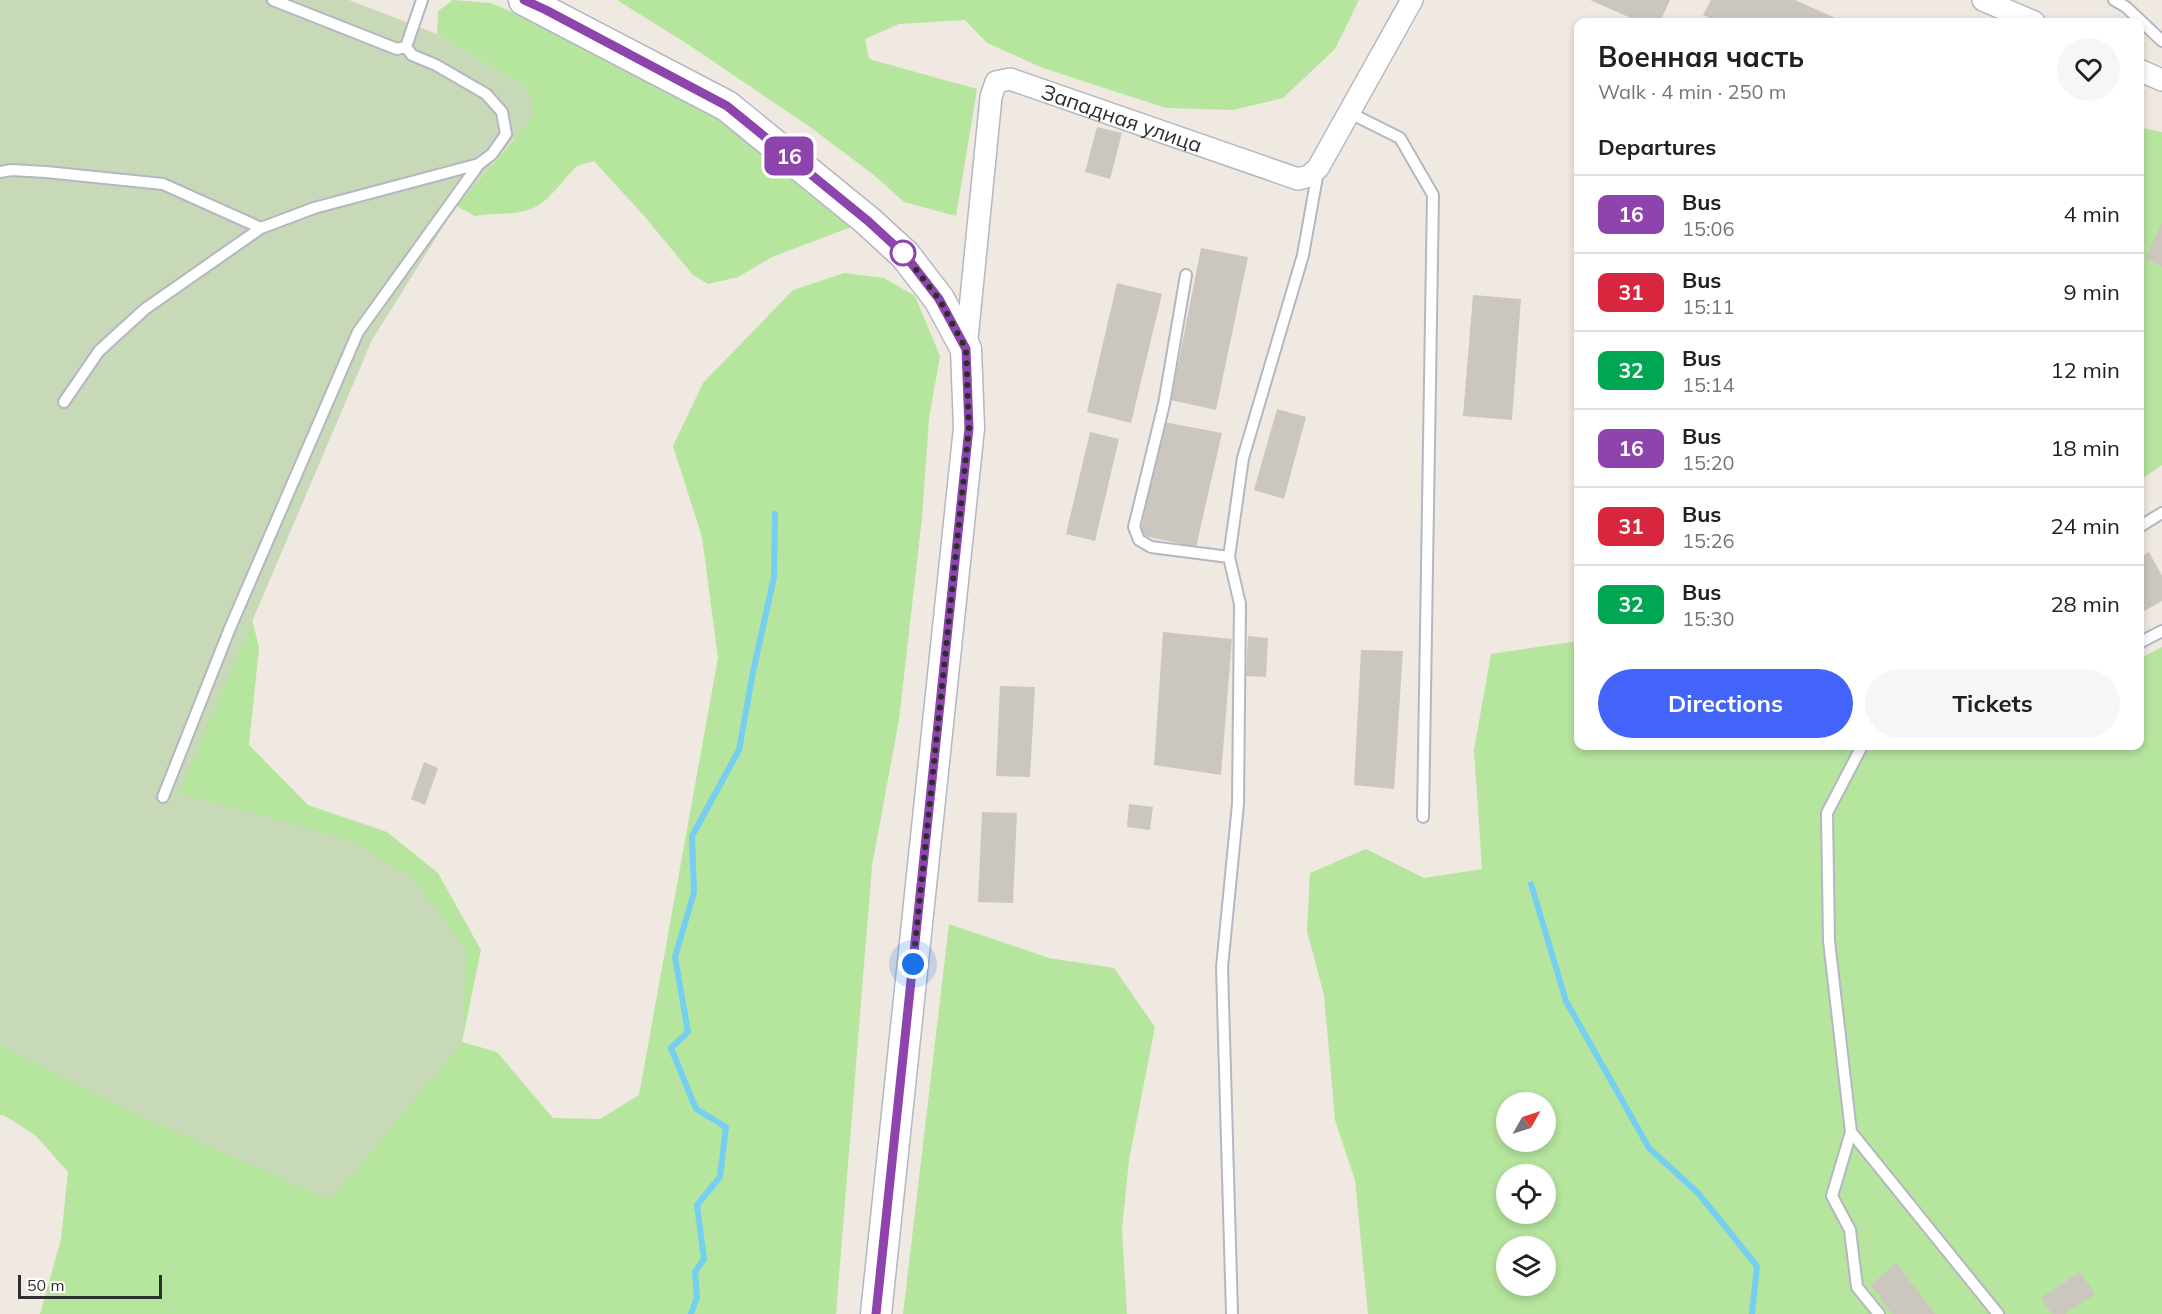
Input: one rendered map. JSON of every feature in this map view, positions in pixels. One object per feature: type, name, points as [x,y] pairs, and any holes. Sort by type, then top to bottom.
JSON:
[{"type":"street","points":[[524,0],[727,106],[868,221],[905,255],[939,299],[966,349],[969,428],[876,1314]]},
{"type":"street","points":[[1318,168],[1412,0]]},
{"type":"street","points":[[1983,0],[2025,18]]},
{"type":"street","points":[[2144,72],[2162,80]]},
{"type":"street","name":"Западная улица","points":[[966,349],[991,97],[996,82],[1010,79],[1298,179],[1308,176],[1318,168]]},
{"type":"lane","points":[[273,0],[397,49],[406,47]]},
{"type":"lane","points":[[406,47],[422,0]]},
{"type":"lane","points":[[2114,0],[2138,18]]},
{"type":"lane","points":[[2144,24],[2162,41]]},
{"type":"lane","points":[[163,797],[230,628],[358,332],[479,164],[492,154],[506,134],[502,112],[486,94],[436,65],[412,56],[406,47]]},
{"type":"lane","points":[[1348,112],[1400,138],[1433,195],[1423,817]]},
{"type":"lane","points":[[64,402],[99,351],[145,309],[261,228],[314,208],[479,164]]},
{"type":"lane","points":[[1232,1314],[1222,968],[1238,804],[1240,604],[1229,557],[1243,458],[1303,255],[1318,168]]},
{"type":"lane","points":[[0,172],[46,172],[163,184],[261,228]]},
{"type":"lane","points":[[1186,275],[1164,404],[1134,527],[1139,540],[1151,547],[1229,557]]},
{"type":"lane","points":[[2144,524],[2162,513]]},
{"type":"lane","points":[[2144,640],[2162,631]]},
{"type":"lane","points":[[1860,750],[1827,813],[1829,941],[1851,1132],[1832,1196],[1850,1230],[1857,1287],[1879,1314]]},
{"type":"lane","points":[[1851,1132],[1998,1314]]},
{"type":"green space","points":[[0,0],[239,564],[259,648],[249,745],[308,805],[387,832],[438,873],[481,950],[462,1042],[497,1052],[553,1118],[600,1119],[639,1095],[718,658],[702,537],[673,446],[703,383],[793,290],[844,273],[884,278],[915,296],[940,356],[929,419],[922,518],[899,720],[872,866],[836,1314],[40,1314],[61,1239],[68,1172],[35,1135],[0,1115]]},
{"type":"green space","points":[[0,0],[349,0],[437,34],[526,87],[534,100],[531,119],[456,206],[372,340],[179,793],[346,839],[412,877],[466,950],[462,1042],[331,1200],[136,1114],[0,1045]]},
{"type":"green space","points":[[453,0],[491,3],[602,51],[673,90],[728,124],[851,227],[772,257],[738,277],[708,284],[693,275],[594,161],[576,167],[549,197],[531,209],[516,213],[475,216],[456,206],[514,140],[526,87],[437,34],[438,11]]},
{"type":"green space","points":[[617,0],[1359,0],[1335,49],[1283,98],[1233,110],[1166,108],[1043,68],[987,43],[965,20],[899,24],[865,39],[869,59],[977,89],[956,216],[904,202],[874,175],[810,127],[689,45]]},
{"type":"green space","points":[[2144,128],[2162,132],[2162,465],[2144,478]]},
{"type":"green space","points":[[1574,642],[1574,750],[2144,750],[2144,656],[2162,647],[2162,1314],[1368,1314],[1355,1180],[1335,1120],[1324,995],[1307,931],[1310,873],[1366,849],[1424,878],[1482,869],[1474,750],[1491,654]]},
{"type":"green space","points":[[949,924],[1049,958],[1114,968],[1155,1027],[1129,1160],[1122,1229],[1127,1314],[903,1314]]},
{"type":"building","points":[[1590,0],[1670,0],[1662,18],[1631,18]]},
{"type":"building","points":[[1711,0],[1795,0],[1835,18],[1710,18],[1703,15]]},
{"type":"building","points":[[1097,127],[1122,133],[1110,179],[1085,172]]},
{"type":"building","points":[[2162,223],[2162,267],[2145,258]]},
{"type":"building","points":[[1201,248],[1248,257],[1216,410],[1171,400]]},
{"type":"building","points":[[1117,283],[1162,294],[1131,423],[1087,412]]},
{"type":"building","points":[[1473,295],[1521,299],[1512,420],[1463,416]]},
{"type":"building","points":[[1277,409],[1306,417],[1284,499],[1254,490]]},
{"type":"building","points":[[1164,422],[1222,433],[1196,547],[1140,535]]},
{"type":"building","points":[[1090,432],[1119,439],[1095,541],[1066,534]]},
{"type":"building","points":[[2149,552],[2162,576],[2162,601],[2144,611],[2144,555]]},
{"type":"building","points":[[1163,632],[1232,639],[1221,775],[1154,765]]},
{"type":"building","points":[[1248,636],[1268,638],[1266,677],[1246,676]]},
{"type":"building","points":[[1361,650],[1403,651],[1394,789],[1354,785]]},
{"type":"building","points":[[1000,686],[1035,687],[1030,777],[996,776]]},
{"type":"building","points":[[424,762],[438,768],[425,805],[411,799]]},
{"type":"building","points":[[1129,804],[1153,807],[1150,830],[1127,827]]},
{"type":"building","points":[[982,812],[1017,813],[1013,903],[978,902]]},
{"type":"building","points":[[1896,1263],[1935,1314],[1892,1314],[1871,1285]]},
{"type":"building","points":[[2080,1272],[2095,1294],[2065,1314],[2052,1314],[2041,1298]]},
{"type":"waterway","points":[[691,1314],[697,1297],[695,1272],[704,1259],[697,1205],[720,1177],[726,1127],[696,1109],[671,1048],[688,1032],[675,957],[694,892],[692,836],[739,750],[774,577],[775,514]]},
{"type":"waterway","points":[[1531,884],[1566,1001],[1649,1148],[1698,1193],[1757,1266],[1752,1314]]},
{"type":"bus line","name":"16","points":[[524,0],[727,106],[868,221],[905,255],[939,299],[966,349],[969,428],[876,1314]]},
{"type":"route","points":[[903,253],[939,299],[966,349],[969,428],[913,964]]}]
